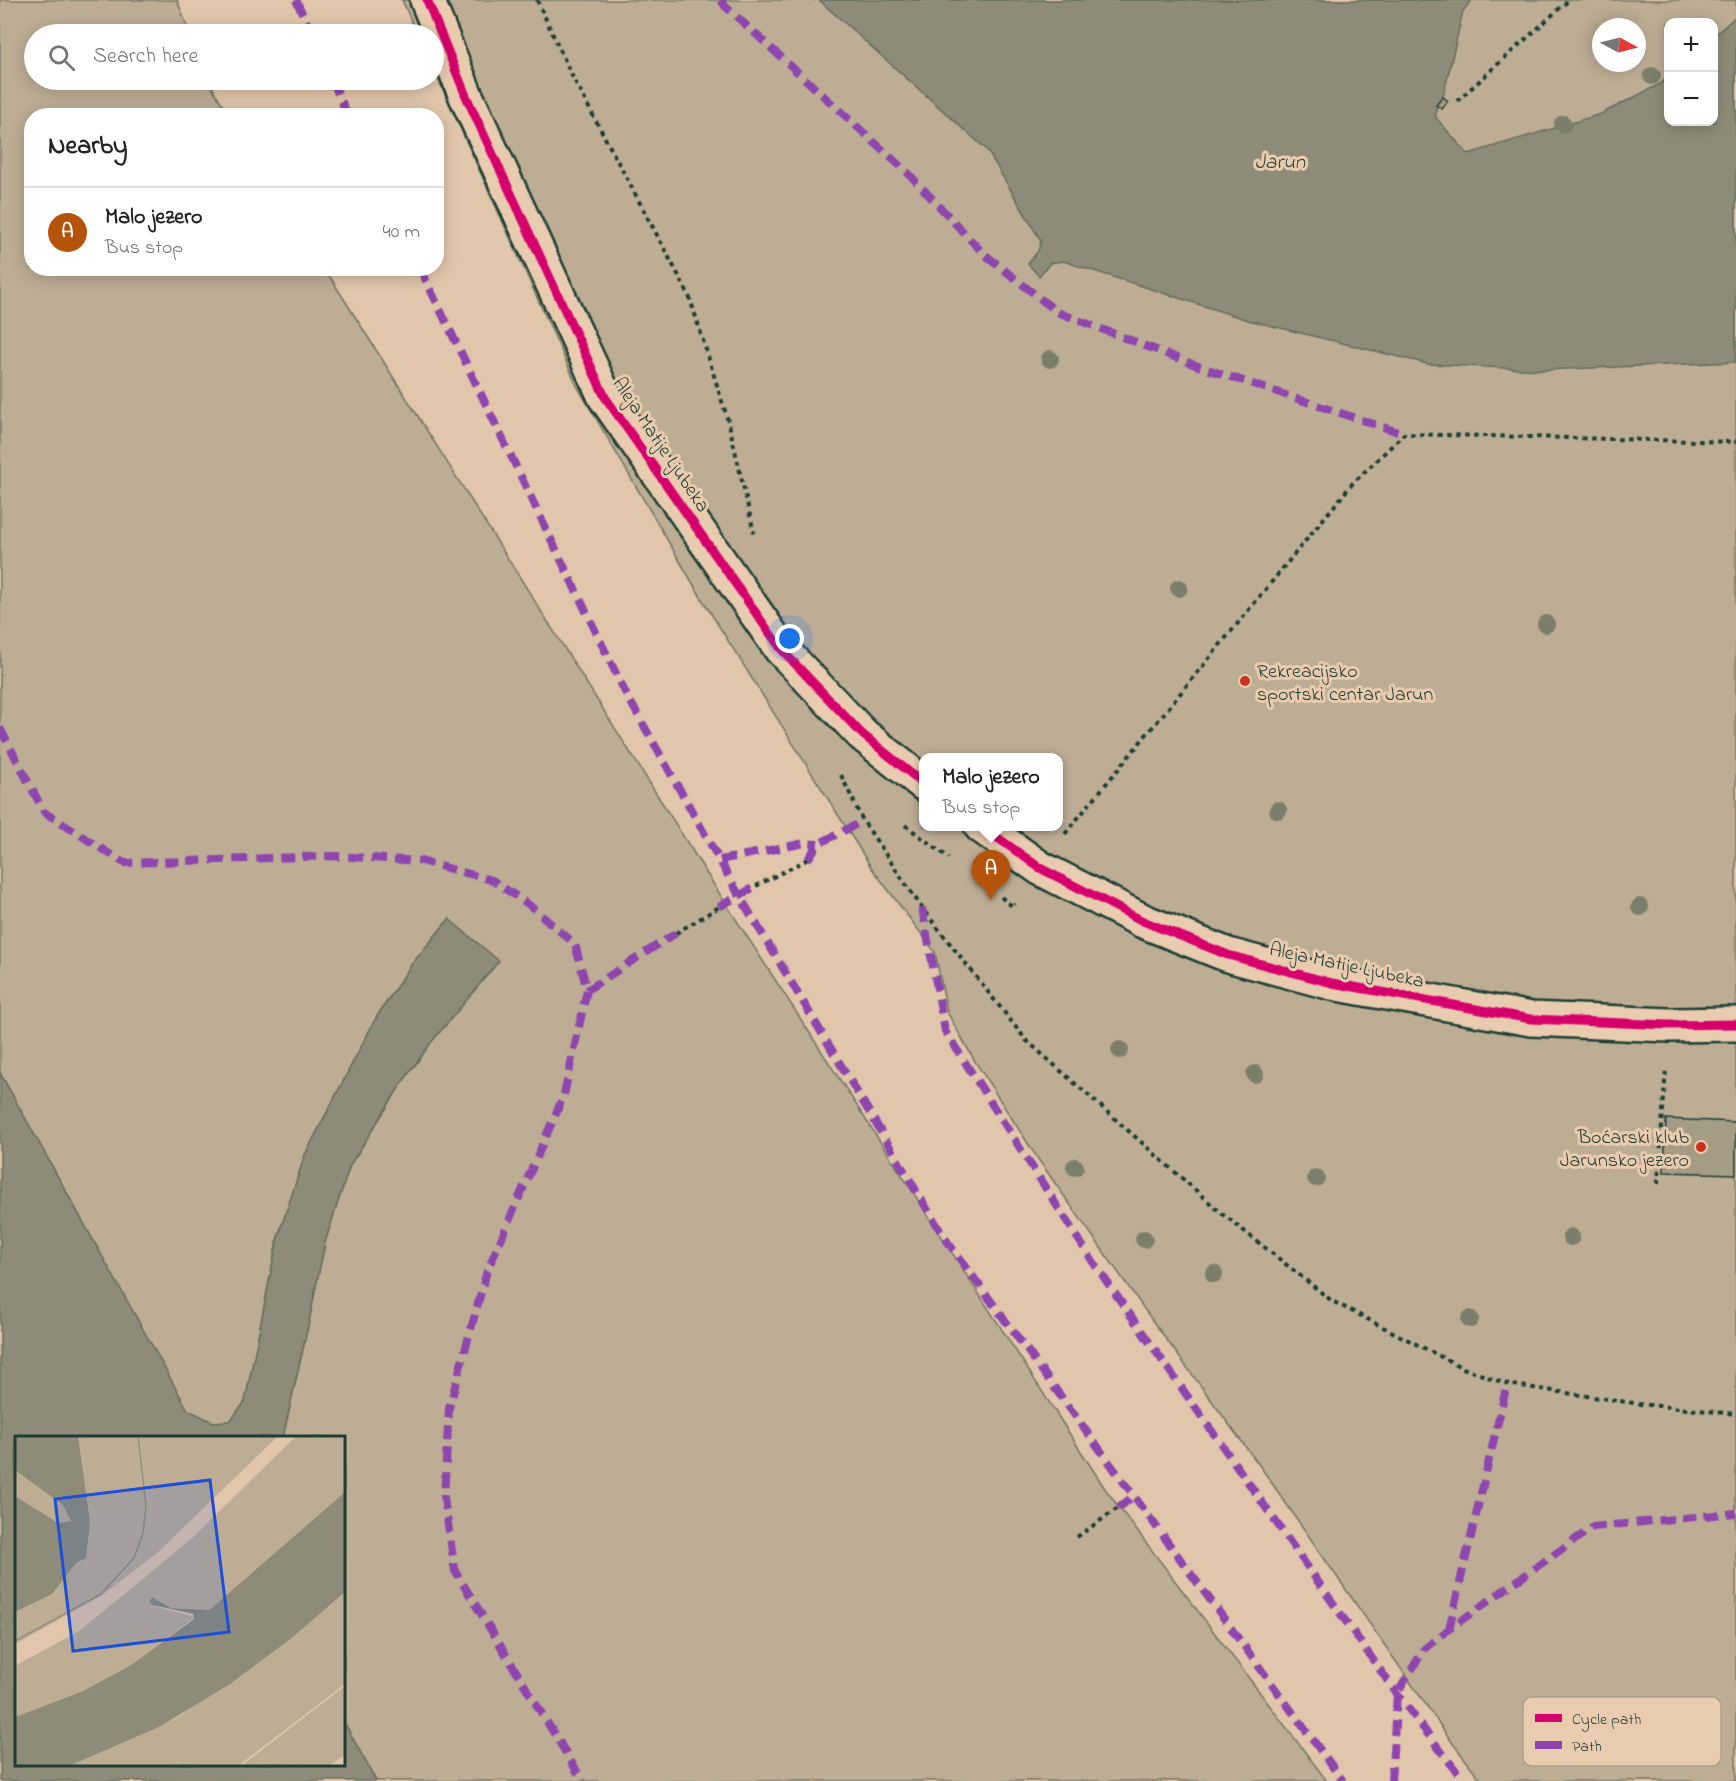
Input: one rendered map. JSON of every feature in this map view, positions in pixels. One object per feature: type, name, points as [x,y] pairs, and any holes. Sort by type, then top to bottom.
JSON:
[{"type":"street","name":"Aleja Matije Ljubeka","points":[[427,0],[437,24]]},
{"type":"street","name":"Aleja Matije Ljubeka","points":[[444,42],[466,96],[605,397],[781,649],[862,734],[919,780]]},
{"type":"street","name":"Aleja Matije Ljubeka","points":[[988,831],[1040,868],[1143,921],[1228,955],[1332,983],[1531,1019],[1669,1025],[1736,1024]]},
{"type":"path","points":[[537,0],[572,74],[689,295],[729,424],[755,538]]},
{"type":"path","points":[[1457,101],[1569,0]]},
{"type":"path","points":[[1057,843],[1352,484],[1404,434],[1736,442]]},
{"type":"path","points":[[837,768],[863,821],[922,908],[1026,1040],[1219,1212],[1332,1301],[1463,1368],[1507,1384],[1640,1404],[1736,1414]]},
{"type":"path","points":[[842,777],[852,784]]},
{"type":"path","points":[[899,820],[956,863]]},
{"type":"path","points":[[756,886],[808,859]]},
{"type":"path","points":[[994,892],[1013,907],[1017,901]]},
{"type":"path","points":[[676,933],[718,907]]},
{"type":"path","points":[[1658,1184],[1669,1025]]},
{"type":"path","points":[[1077,1537],[1118,1508]]},
{"type":"shaded area","points":[[0,0],[177,0],[186,24],[24,24],[24,90],[214,90],[225,108],[24,108],[24,276],[329,276],[726,904],[1106,1490],[1327,1781],[376,1781],[345,1724],[345,1436],[283,1436],[325,1242],[350,1165],[404,1080],[430,1044],[449,919],[411,965],[376,1018],[305,1155],[278,1237],[245,1402],[230,1421],[213,1422],[188,1411],[0,1073]]},
{"type":"shaded area","name":"Rekreacijsko sportski centar Jarun","points":[[402,0],[1736,0],[1736,1781],[1482,1781],[1454,1745],[1262,1469],[1152,1320],[1038,1159],[976,1063],[947,1012],[935,952],[871,867],[705,604],[577,386],[443,90],[444,24],[413,24]]},
{"type":"water","name":"Jarun","points":[[819,0],[1472,0],[1463,11],[1443,97],[1436,105],[1436,118],[1468,154],[1601,114],[1664,80],[1664,126],[1718,126],[1718,32],[1736,16],[1736,362],[1543,370],[1428,364],[1248,320],[1063,261],[1050,263],[1039,276],[1028,264],[1038,251],[1041,241],[987,150]]},
{"type":"water","points":[[449,919],[499,961],[430,1044],[404,1080],[350,1165],[325,1242],[283,1436],[15,1436],[15,1766],[345,1766],[345,1724],[376,1781],[0,1781],[0,1073],[188,1410],[213,1422],[230,1421],[245,1402],[278,1237],[305,1155],[376,1018],[411,965]]},
{"type":"building","points":[[1443,97],[1448,101],[1442,109],[1436,105]]},
{"type":"building","name":"Boćarski klub Jarunsko jezero","points":[[1666,1119],[1736,1122],[1736,1174],[1664,1172]]},
{"type":"marked path","points":[[296,0],[307,24]]},
{"type":"marked path","points":[[721,0],[909,174],[983,253],[1057,312],[1198,366],[1404,434]]},
{"type":"marked path","points":[[336,90],[344,108]]},
{"type":"marked path","points":[[424,276],[625,692],[739,895],[944,1237],[1343,1781]]},
{"type":"marked path","points":[[0,728],[44,812],[124,863],[335,856],[421,861],[492,880],[528,904],[575,944],[587,990],[564,1095],[487,1271],[449,1408],[444,1498],[455,1571],[583,1781]]},
{"type":"marked path","points":[[808,859],[818,844],[863,821]]},
{"type":"marked path","points":[[720,860],[805,843],[818,844]]},
{"type":"marked path","points":[[719,907],[756,886]]},
{"type":"marked path","points":[[922,908],[945,1031],[1093,1262],[1397,1694],[1464,1781]]},
{"type":"marked path","points":[[587,990],[676,933]]},
{"type":"marked path","points":[[1449,1629],[1507,1384]]},
{"type":"marked path","points":[[1118,1508],[1134,1496]]},
{"type":"marked path","points":[[1391,1781],[1397,1694],[1424,1649],[1449,1629],[1593,1527],[1736,1513]]},
{"type":"cycle path","points":[[427,0],[437,24]]},
{"type":"cycle path","points":[[444,42],[466,96],[605,397],[781,649],[862,734],[919,780]]},
{"type":"cycle path","points":[[988,831],[1040,868],[1143,921],[1228,955],[1332,983],[1531,1019],[1669,1025],[1736,1024]]},
{"type":"place","name":"Rekreacijsko sportski centar Jarun","points":[[1245,681]]},
{"type":"place","name":"Malo jezero","points":[[991,900]]},
{"type":"place","name":"Boćarski klub Jarunsko jezero","points":[[1701,1147]]}]
